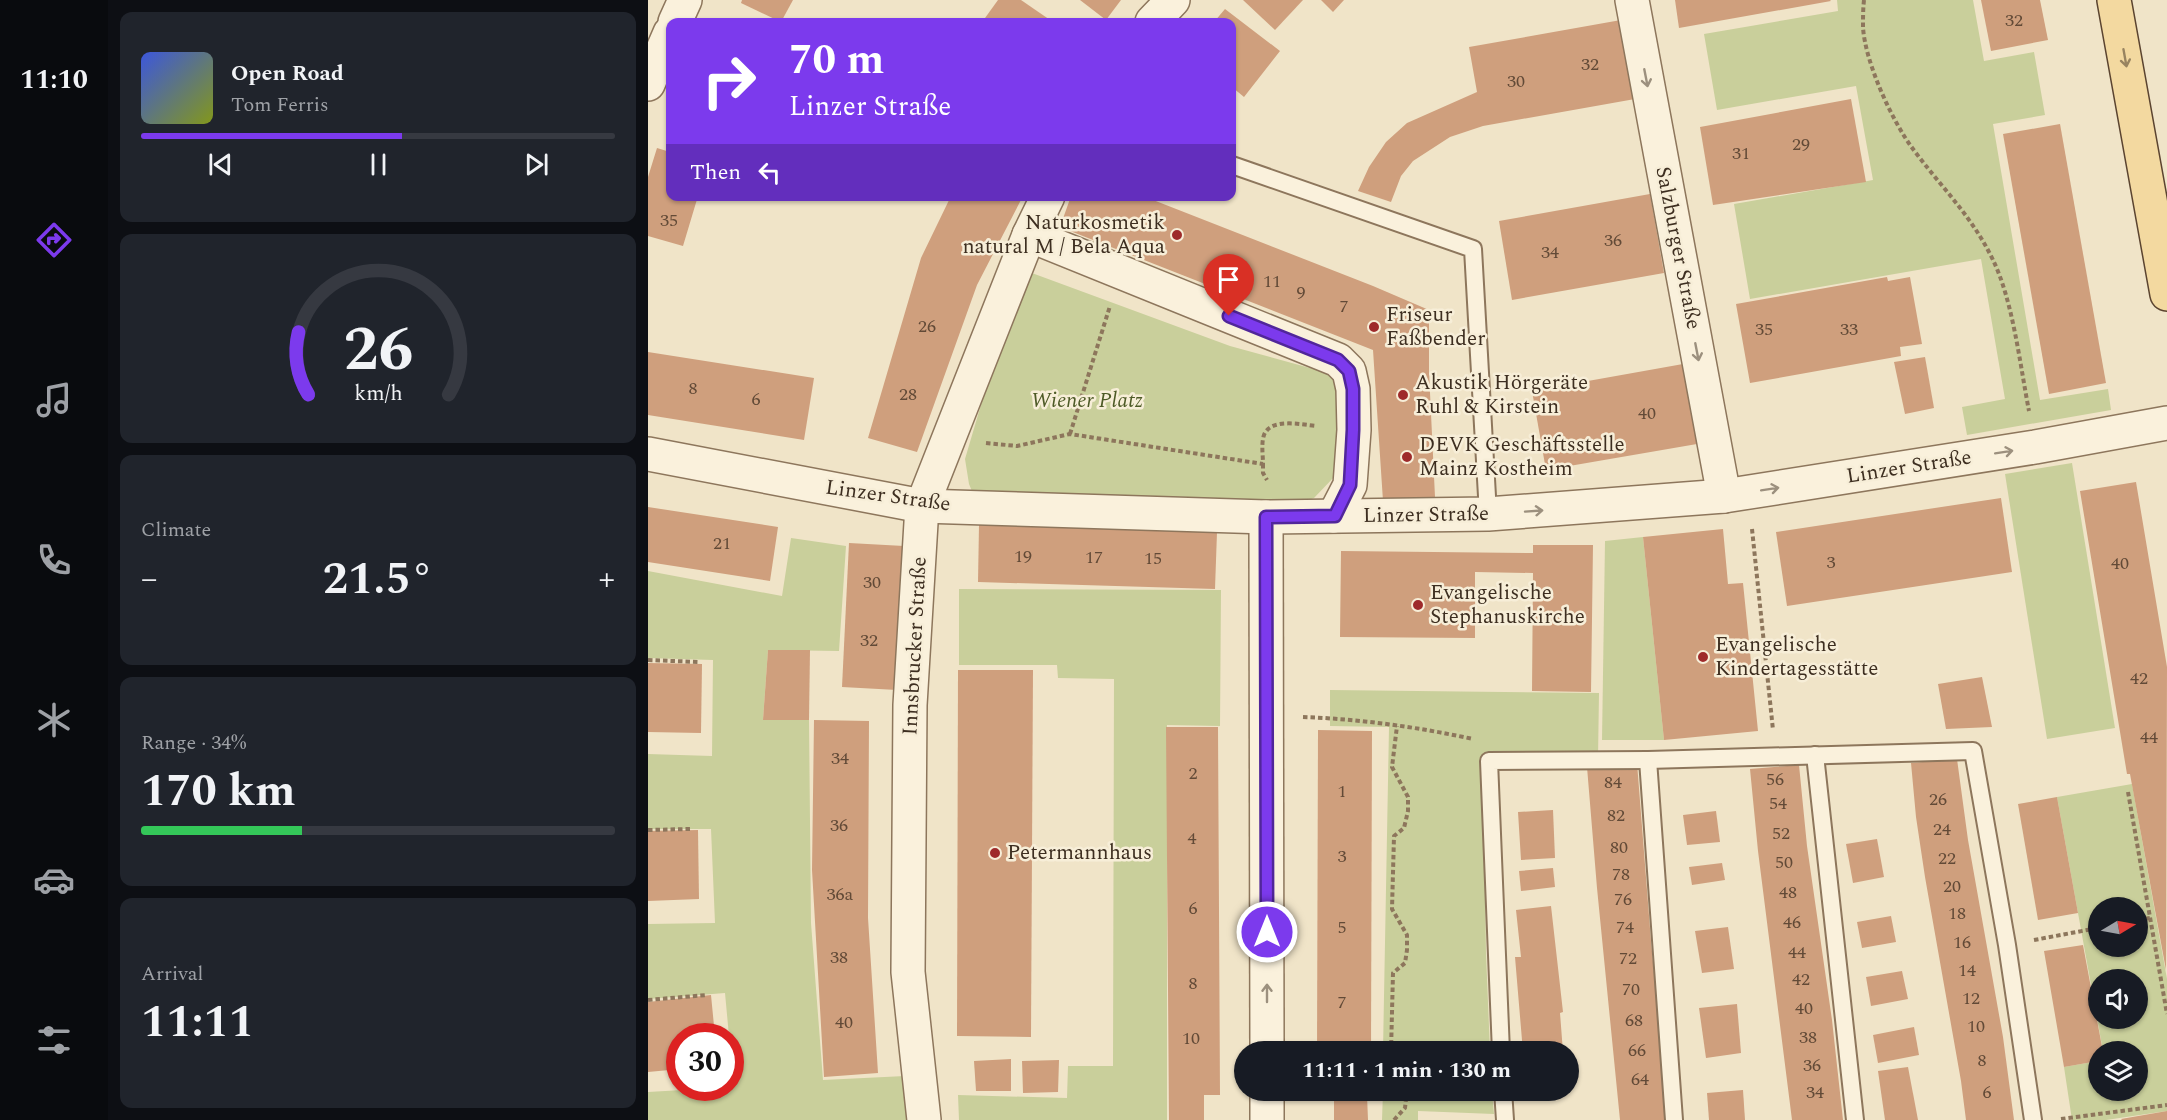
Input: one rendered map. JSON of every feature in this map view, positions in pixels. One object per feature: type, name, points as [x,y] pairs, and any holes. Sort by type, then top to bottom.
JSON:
[{"type":"main road","points":[[2114,0],[2167,294]]},
{"type":"street","points":[[677,18],[685,0]]},
{"type":"street","points":[[1156,18],[1173,0]]},
{"type":"street","name":"Salzburger Straße","points":[[1632,0],[1736,494]]},
{"type":"street","points":[[648,84],[666,42]]},
{"type":"street","name":"Innsbrucker Straße","points":[[924,1120],[908,972],[910,705],[922,506],[1029,234],[1046,201]]},
{"type":"street","points":[[1029,234],[1338,360],[1349,371],[1351,380],[1353,430],[1350,485],[1335,516]]},
{"type":"street","name":"Linzer Straße","points":[[648,454],[922,506],[1266,517],[1488,514],[1736,494],[2035,447],[2167,423]]},
{"type":"street","points":[[1266,517],[1267,1041]]},
{"type":"street","points":[[1267,1101],[1267,1120]]},
{"type":"lane","points":[[1236,166],[1473,249],[1488,514]]},
{"type":"lane","points":[[1502,1041],[1489,761],[1648,760],[1973,751],[2007,945],[2033,1120]]},
{"type":"lane","points":[[1815,755],[1855,1120]]},
{"type":"lane","points":[[1648,760],[1674,1120]]},
{"type":"lane","points":[[1503,1101],[1504,1120]]},
{"type":"path","points":[[1864,0],[1863,29],[1869,54],[1891,113],[1912,148],[1964,212],[1994,261],[2013,328],[2035,447]]},
{"type":"path","points":[[1070,434],[1120,273]]},
{"type":"path","points":[[944,448],[989,443],[1017,446],[1070,434],[1263,464],[1264,435],[1268,429],[1278,424],[1353,430]]},
{"type":"path","points":[[1736,494],[1776,756]]},
{"type":"path","points":[[648,660],[699,662]]},
{"type":"path","points":[[1266,716],[1345,718],[1438,731],[1488,742],[1516,761]]},
{"type":"path","points":[[1390,1041],[1393,973],[1405,963],[1407,950],[1407,935],[1392,909],[1394,836],[1404,828],[1408,811],[1408,797],[1392,767],[1397,726]]},
{"type":"path","points":[[2128,792],[2167,1014]]},
{"type":"path","points":[[648,830],[690,830]]},
{"type":"path","points":[[2007,945],[2088,930]]},
{"type":"path","points":[[648,1000],[707,995]]},
{"type":"path","points":[[1394,1120],[1405,1108],[1406,1101]]},
{"type":"path","points":[[2057,1120],[2167,1104]]},
{"type":"green space","points":[[1837,0],[1973,0],[1984,61],[2034,52],[2045,115],[1993,124],[2040,400],[2108,389],[2111,410],[1967,435],[1962,407],[2005,399],[1981,259],[1750,299],[1734,204],[1873,180],[1856,86],[1717,110],[1704,34],[1838,11]]},
{"type":"green space","name":"Wiener Platz","points":[[1021,269],[1230,346],[1339,376],[1340,405],[1336,475],[1314,498],[1300,503],[976,501],[969,484],[965,459]]},
{"type":"green space","points":[[2072,463],[2115,728],[2047,739],[2005,474]]},
{"type":"green space","points":[[1643,537],[1664,740],[1602,740],[1605,541]]},
{"type":"green space","points":[[791,538],[846,546],[839,651],[768,650],[763,720],[809,720],[811,923],[823,1080],[905,1076],[910,1120],[648,1120],[648,1092],[666,1091],[666,1101],[744,1101],[744,1023],[728,1023],[725,993],[648,999],[648,924],[715,923],[711,829],[648,829],[648,754],[712,756],[713,660],[648,658],[648,571],[782,596]]},
{"type":"green space","points":[[959,589],[1221,590],[1220,726],[1167,725],[1167,1120],[959,1120],[958,1095],[1067,1098],[1068,1066],[1113,1066],[1114,679],[1058,678],[1057,665],[959,665]]},
{"type":"green space","points":[[1330,690],[1599,693],[1598,758],[1483,757],[1490,1041],[1383,1041],[1389,727],[1330,726]]},
{"type":"green space","points":[[2132,784],[2167,979],[2167,1111],[2106,1120],[2072,1120],[2064,1067],[2088,1063],[2088,1101],[2148,1101],[2148,1041],[2101,1041],[2099,1029],[2148,1029],[2148,969],[2088,969],[2057,797]]},
{"type":"green space","points":[[1383,1101],[1493,1101],[1494,1114],[1418,1111],[1418,1120],[1382,1120]]},
{"type":"building","points":[[742,0],[793,0],[783,18],[773,18],[741,3]]},
{"type":"building","points":[[998,0],[1021,0],[1047,18],[985,18]]},
{"type":"building","points":[[1080,0],[1121,0],[1108,18],[1103,18]]},
{"type":"building","points":[[1243,0],[1303,0],[1275,30]]},
{"type":"building","points":[[1321,0],[1344,0],[1333,12]]},
{"type":"building","points":[[1675,0],[1830,0],[1831,1],[1679,28]]},
{"type":"building","points":[[1981,0],[2040,0],[2048,40],[1991,51]]},
{"type":"building","points":[[1225,9],[1280,51],[1244,97],[1236,90],[1236,18],[1217,18]]},
{"type":"building","points":[[1621,20],[1635,99],[1483,126],[1450,137],[1413,161],[1401,176],[1391,202],[1358,191],[1369,167],[1386,142],[1407,123],[1477,92],[1469,47]]},
{"type":"building","points":[[1851,99],[1866,182],[1713,205],[1700,127]]},
{"type":"building","points":[[2060,124],[2106,383],[2049,394],[2003,134]]},
{"type":"building","points":[[657,148],[666,151],[666,201],[696,201],[683,246],[648,236],[648,177]]},
{"type":"building","points":[[1650,194],[1664,273],[1512,300],[1499,221]]},
{"type":"building","points":[[949,201],[1020,201],[977,285],[917,452],[868,438],[921,258]]},
{"type":"building","points":[[1069,201],[1156,201],[1429,310],[1429,372],[1435,497],[1383,501],[1373,350],[1060,227]]},
{"type":"building","points":[[1887,277],[1888,281],[1910,277],[1922,344],[1900,347],[1901,356],[1750,383],[1736,304]]},
{"type":"building","points":[[648,352],[814,378],[804,440],[648,415]]},
{"type":"building","points":[[1925,357],[1934,408],[1905,414],[1894,362]]},
{"type":"building","points":[[1683,364],[1697,444],[1546,470],[1532,391]]},
{"type":"building","points":[[2136,482],[2167,667],[2166,970],[2130,774],[2127,774],[2080,491]]},
{"type":"building","points":[[2001,498],[2012,572],[1787,606],[1776,532]]},
{"type":"building","points":[[648,507],[778,527],[770,581],[648,562]]},
{"type":"building","points":[[979,525],[1217,532],[1215,589],[978,582]]},
{"type":"building","name":"Evangelische Kindertagesstätte","points":[[1723,529],[1728,584],[1743,583],[1758,731],[1664,740],[1643,537]]},
{"type":"building","points":[[849,543],[904,546],[897,690],[842,687]]},
{"type":"building","points":[[1533,545],[1593,545],[1591,692],[1532,691],[1533,573],[1475,572],[1475,638],[1340,637],[1341,551],[1533,553]]},
{"type":"building","points":[[768,650],[810,650],[809,720],[763,720]]},
{"type":"building","points":[[648,663],[702,664],[701,733],[648,732]]},
{"type":"building","name":"Petermannhaus","points":[[958,670],[1033,670],[1031,1037],[957,1036]]},
{"type":"building","points":[[1982,677],[1992,727],[1946,729],[1938,684]]},
{"type":"building","points":[[814,720],[869,721],[868,918],[878,1073],[824,1077],[812,870]]},
{"type":"building","points":[[1166,727],[1218,727],[1220,1095],[1204,1095],[1204,1120],[1169,1120]]},
{"type":"building","points":[[1318,730],[1372,731],[1371,1041],[1317,1041]]},
{"type":"building","points":[[1957,759],[1968,840],[2003,1037],[2014,1120],[1966,1120],[1925,877],[1911,763]]},
{"type":"building","points":[[1637,763],[1668,1120],[1620,1120],[1597,888],[1587,767]]},
{"type":"building","points":[[1799,765],[1807,846],[1832,1020],[1843,1120],[1792,1120],[1758,851],[1750,769]]},
{"type":"building","points":[[2057,797],[2078,913],[2038,920],[2018,804]]},
{"type":"building","points":[[1553,810],[1555,858],[1521,860],[1518,812]]},
{"type":"building","points":[[1716,811],[1720,842],[1687,845],[1683,815]]},
{"type":"building","points":[[698,830],[699,899],[648,901],[648,831]]},
{"type":"building","points":[[1877,839],[1884,877],[1853,883],[1846,844]]},
{"type":"building","points":[[1722,863],[1725,880],[1692,885],[1689,867]]},
{"type":"building","points":[[1553,868],[1555,887],[1521,891],[1519,871]]},
{"type":"building","points":[[1551,906],[1563,1012],[1560,1013],[1562,1041],[1522,1041],[1515,957],[1521,957],[1516,910]]},
{"type":"building","points":[[1891,916],[1896,942],[1862,948],[1857,922]]},
{"type":"building","points":[[1728,927],[1734,969],[1702,973],[1695,931]]},
{"type":"building","points":[[2083,945],[2088,972],[2088,1029],[2099,1029],[2101,1041],[2088,1041],[2088,1063],[2064,1067],[2044,951]]},
{"type":"building","points":[[1902,971],[1908,999],[1871,1006],[1866,977]]},
{"type":"building","points":[[711,995],[714,1023],[666,1023],[666,1070],[648,1072],[648,1002]]},
{"type":"building","points":[[1737,1004],[1741,1053],[1706,1058],[1699,1008]]},
{"type":"building","points":[[1914,1027],[1919,1055],[1878,1063],[1873,1035]]},
{"type":"building","points":[[1011,1059],[1011,1091],[976,1091],[974,1061]]},
{"type":"building","points":[[1059,1060],[1058,1092],[1023,1093],[1022,1061]]},
{"type":"building","points":[[1908,1067],[1918,1120],[1885,1120],[1878,1071]]},
{"type":"building","points":[[1743,1090],[1745,1120],[1709,1120],[1707,1093]]},
{"type":"building","points":[[1334,1101],[1367,1101],[1368,1120],[1334,1120]]},
{"type":"building","points":[[2167,1111],[2167,1120],[2121,1119]]},
{"type":"place","name":"Naturkosmetik natural M / Bela Aqua","points":[[1177,235]]},
{"type":"place","name":"Friseur Faßbender","points":[[1374,327]]},
{"type":"place","name":"Akustik Hörgeräte Ruhl & Kirstein","points":[[1403,395]]},
{"type":"place","name":"DEVK Geschäftsstelle Mainz Kostheim","points":[[1407,457]]},
{"type":"place","name":"Evangelische Stephanuskirche","points":[[1418,605]]},
{"type":"place","name":"Evangelische Kindertagesstätte","points":[[1703,657]]},
{"type":"place","name":"Petermannhaus","points":[[995,853]]},
{"type":"route","points":[[1229,316],[1338,360],[1349,371],[1353,389],[1350,485],[1335,516],[1266,517],[1267,932]]}]
